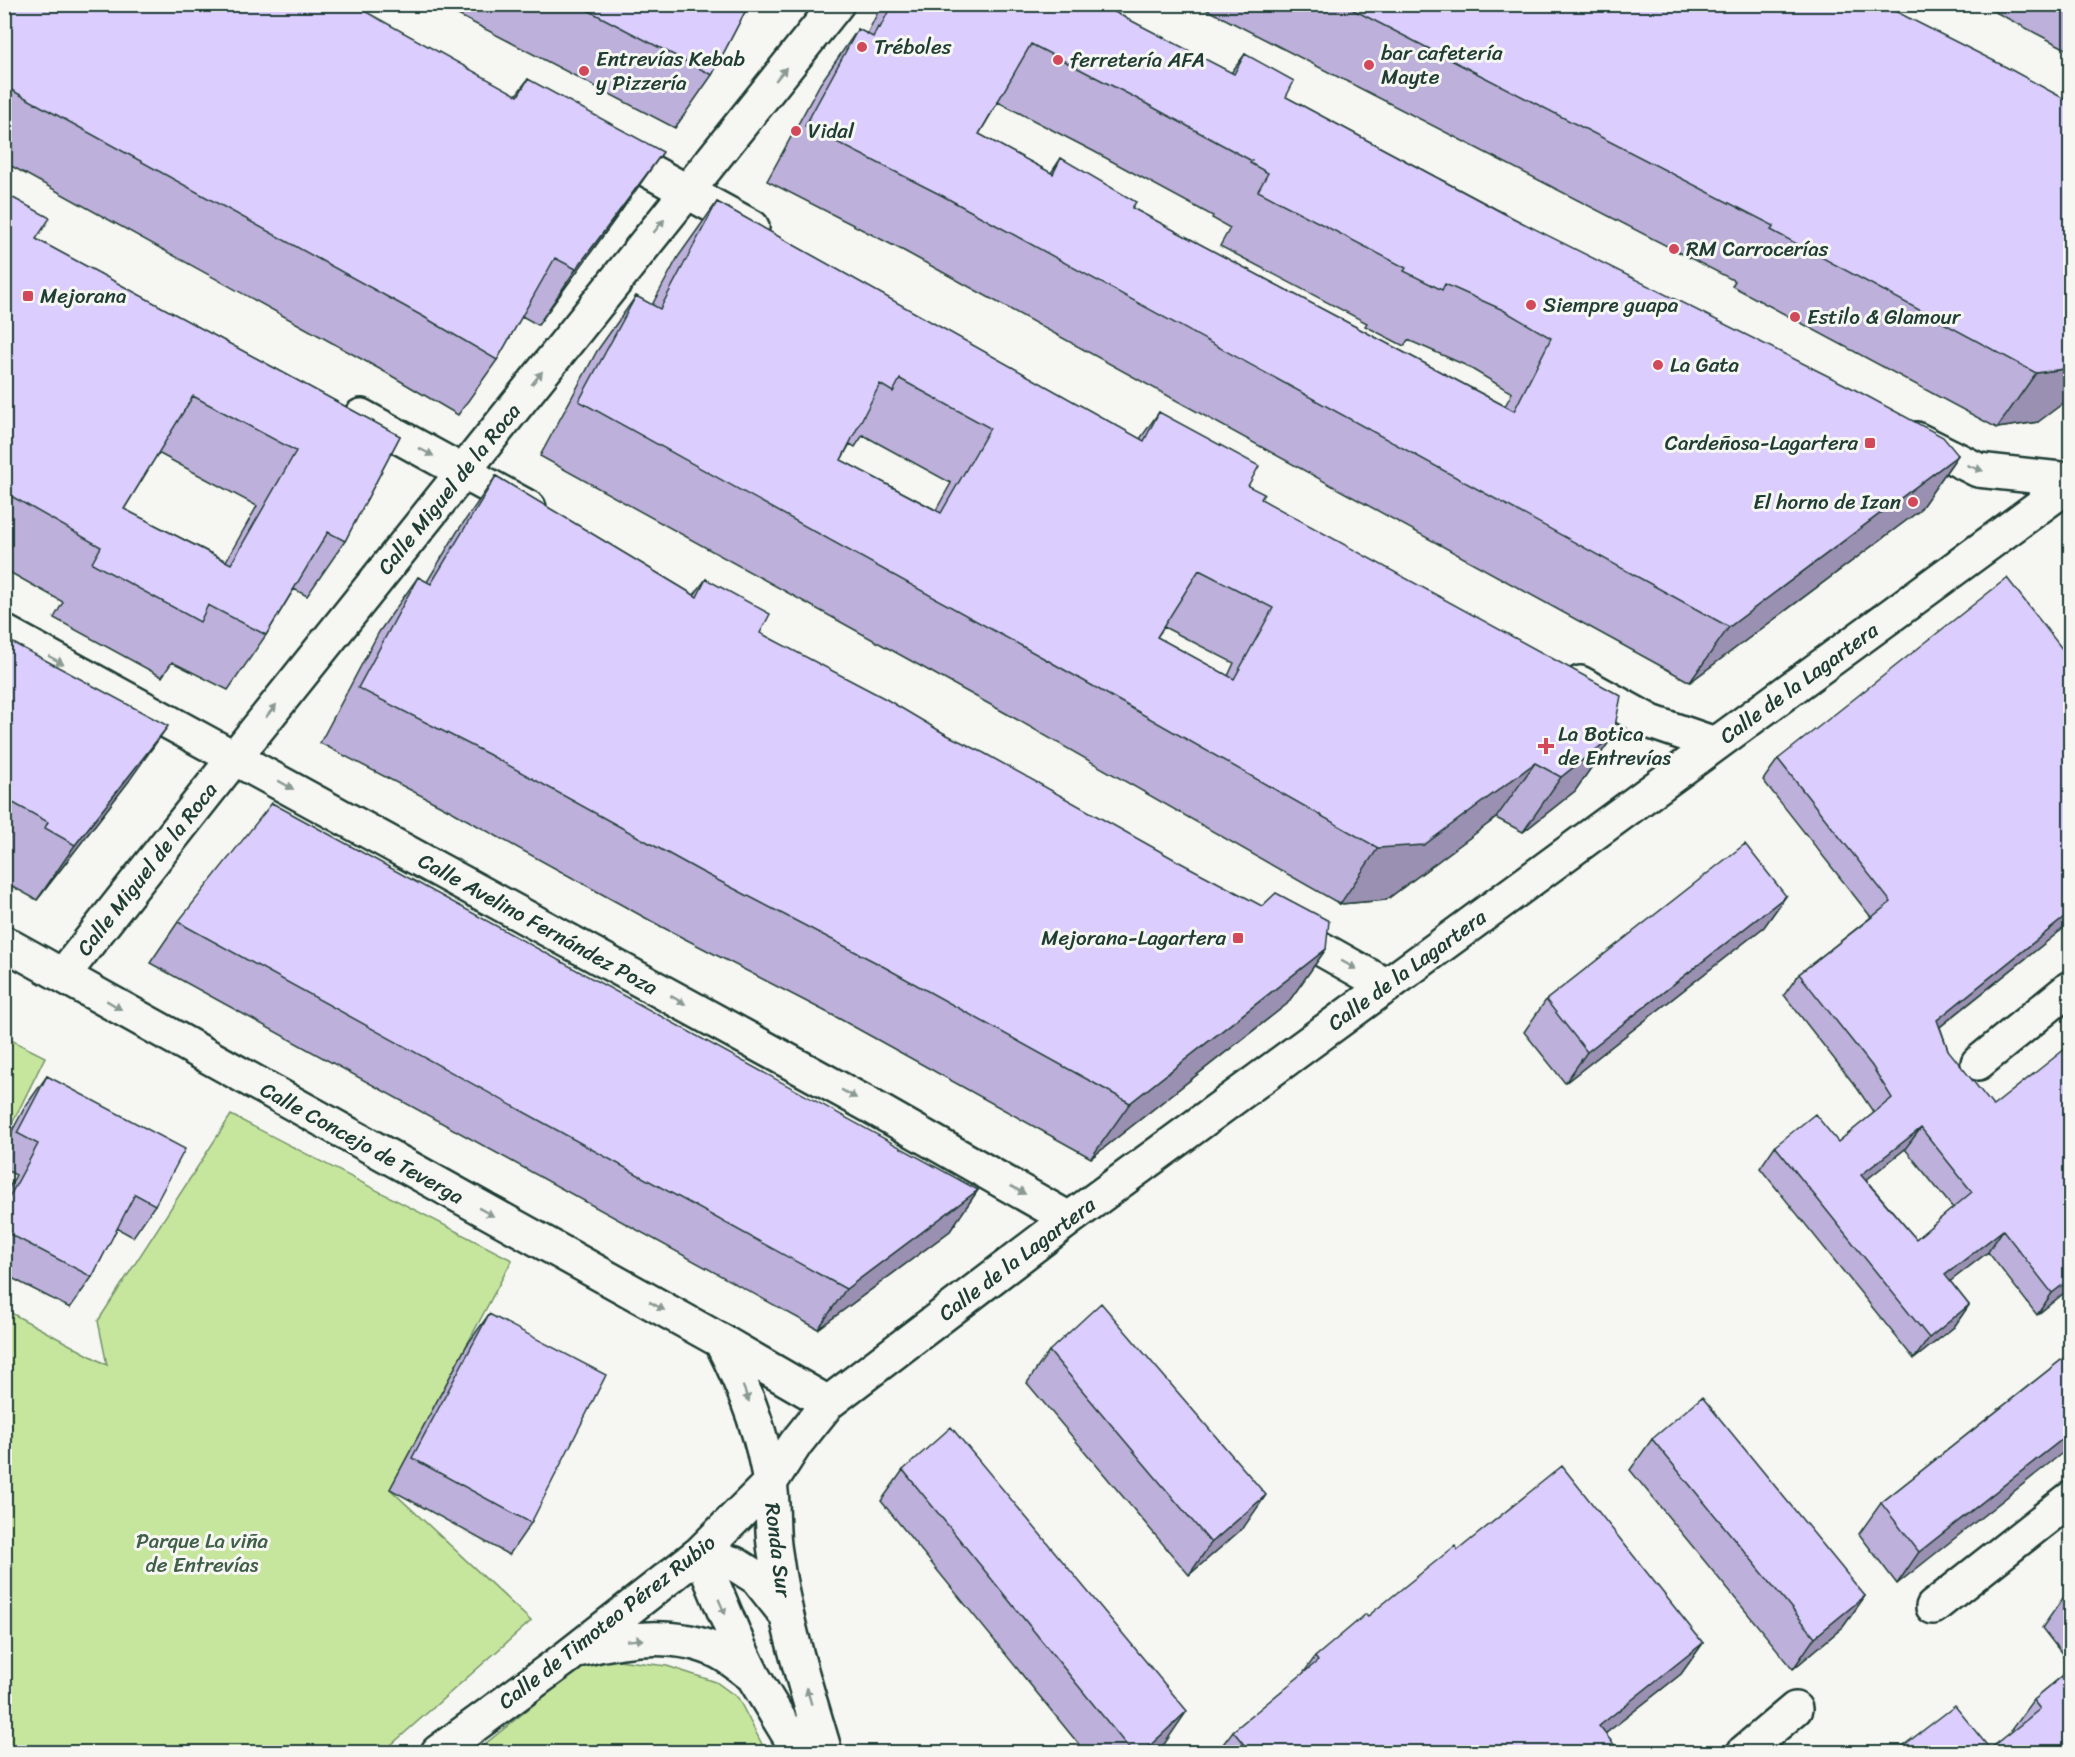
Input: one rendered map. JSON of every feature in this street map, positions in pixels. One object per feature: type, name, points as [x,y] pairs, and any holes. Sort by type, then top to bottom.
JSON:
[{"type":"street","name":"Calle Miguel de la Roca","points":[[63,975],[837,4]]},
{"type":"street","points":[[582,135],[782,243]]},
{"type":"street","points":[[337,404],[557,523]]},
{"type":"street","points":[[1894,428],[1978,470],[2070,482]]},
{"type":"street","name":"Calle de la Lagartera","points":[[770,1483],[796,1443],[828,1403],[1069,1219],[2070,482]]},
{"type":"street","name":"Calle Avelino Fernández Poza","points":[[4,632],[867,1104],[1069,1219]]},
{"type":"street","points":[[1557,670],[1651,722],[1715,744]]},
{"type":"street","points":[[1253,911],[1387,986]]},
{"type":"street","name":"Calle Concejo de Teverga","points":[[4,944],[721,1341],[828,1403]]},
{"type":"street","points":[[1978,1063],[2070,988]]},
{"type":"street","points":[[721,1341],[748,1397],[770,1483]]},
{"type":"street","name":"Calle de Timoteo Pérez Rubio","points":[[438,1752],[577,1650],[700,1553],[770,1483]]},
{"type":"street","name":"Ronda Sur","points":[[770,1483],[774,1551],[787,1616],[825,1752]]},
{"type":"street","points":[[1933,1607],[2070,1498]]},
{"type":"street","points":[[700,1553],[753,1676],[799,1752]]},
{"type":"street","name":"Ronda Sur","points":[[700,1553],[735,1564],[757,1578],[787,1616]]},
{"type":"street","points":[[577,1650],[610,1642],[656,1638],[683,1641],[719,1652],[753,1676]]},
{"type":"street","points":[[1744,1752],[1795,1708]]},
{"type":"green space","points":[[5,1037],[45,1057],[5,1138]]},
{"type":"green space","name":"Parque La viña de Entrevías","points":[[231,1115],[512,1260],[390,1489],[531,1621],[383,1752],[5,1752],[4,1309],[107,1365],[98,1321]]},
{"type":"green space","points":[[593,1657],[667,1666],[716,1682],[738,1698],[766,1752],[475,1752]]},
{"type":"building","points":[[4,4],[352,4],[518,96],[528,79],[663,152],[576,269],[555,258],[497,360],[424,317],[4,86]]},
{"type":"building","points":[[576,4],[749,4],[712,75]]},
{"type":"building","points":[[892,4],[1099,4],[1234,74],[1245,54],[1294,81],[1286,97],[1503,213],[1852,388],[1943,437],[1958,455],[1729,627],[943,196],[805,126],[858,29],[873,37],[878,27],[880,28]],"holes":[[[1031,44],[1252,161],[1250,163],[1268,173],[1258,191],[1406,268],[1404,271],[1442,290],[1445,284],[1503,310],[1551,338],[1514,411],[1132,208],[1136,202],[1061,158],[1053,174],[979,134]]]},
{"type":"building","points":[[1342,4],[1881,4],[2070,102],[2070,368],[2036,373],[1771,230],[1774,226]]},
{"type":"building","points":[[4,193],[50,218],[36,239],[400,436],[345,541],[328,532],[266,635],[208,605],[200,622],[92,563],[101,547],[4,492]],"holes":[[[193,396],[296,451],[231,564],[124,509]]]},
{"type":"building","points":[[717,202],[1144,441],[1159,412],[1259,466],[1248,486],[1264,494],[1261,499],[1621,696],[1613,736],[1561,777],[1535,763],[1424,845],[1378,848],[1047,660],[579,401],[636,296],[660,309]],"holes":[[[900,379],[990,428],[941,513],[841,460],[880,384],[893,392]],[[1199,570],[1273,608],[1234,679],[1157,637]]]},
{"type":"building","points":[[496,476],[697,597],[706,579],[770,614],[760,633],[886,699],[945,734],[984,753],[1181,863],[1262,906],[1276,893],[1329,921],[1326,949],[1130,1103],[877,963],[700,871],[488,754],[358,688],[418,577],[431,584]]},
{"type":"building","points":[[2007,578],[2070,659],[2070,913],[1937,1020],[1948,1050],[1993,1106],[2070,1045],[2070,1279],[2052,1293],[2003,1230],[1945,1275],[1969,1305],[1929,1338],[1775,1146],[1815,1114],[1838,1142],[1892,1098],[1872,1066],[1799,974],[1891,902],[1778,759]],"holes":[[[1921,1128],[1972,1192],[1916,1239],[1861,1175]]]},
{"type":"building","points":[[4,638],[168,726],[75,845],[45,828],[48,822],[4,798]]},
{"type":"building","points":[[272,803],[978,1190],[846,1289],[178,922]]},
{"type":"building","points":[[1745,844],[1786,896],[1587,1052],[1546,1000]]},
{"type":"building","points":[[47,1076],[185,1149],[155,1205],[135,1194],[92,1277],[4,1231],[4,1207],[38,1144],[17,1133]]},
{"type":"building","points":[[1101,1303],[1266,1495],[1211,1543],[1049,1351]]},
{"type":"building","points":[[489,1314],[606,1375],[531,1523],[412,1458]]},
{"type":"building","points":[[2070,1353],[2070,1433],[1919,1552],[1881,1503]]},
{"type":"building","points":[[1702,1397],[1865,1596],[1815,1637],[1652,1439]]},
{"type":"building","points":[[951,1427],[1187,1711],[1143,1752],[1132,1752],[903,1470]]},
{"type":"building","points":[[1562,1466],[1703,1643],[1599,1726],[1620,1752],[1250,1752],[1233,1731],[1318,1661],[1315,1657],[1366,1614],[1368,1616],[1455,1546],[1458,1550]]},
{"type":"building","points":[[2070,1592],[2070,1607],[2063,1598]]},
{"type":"building","points":[[2070,1670],[2070,1752],[1895,1752],[1955,1706],[1990,1749],[2040,1709],[2033,1700]]},
{"type":"place","name":"Tréboles","points":[[862,47]]},
{"type":"place","name":"ferretería AFA","points":[[1058,60]]},
{"type":"place","name":"bar cafetería Mayte","points":[[1369,65]]},
{"type":"place","name":"Entrevías Kebab y Pizzería","points":[[584,71]]},
{"type":"place","name":"Vidal","points":[[796,131]]},
{"type":"place","name":"RM Carrocerías","points":[[1674,249]]},
{"type":"place","name":"Mejorana","points":[[28,296]]},
{"type":"place","name":"Siempre guapa","points":[[1531,305]]},
{"type":"place","name":"Estilo & Glamour","points":[[1795,317]]},
{"type":"place","name":"La Gata","points":[[1658,365]]},
{"type":"place","name":"Cardeñosa-Lagartera","points":[[1870,443]]},
{"type":"place","name":"El horno de Izan","points":[[1913,502]]},
{"type":"place","name":"La Botica de Entrevías","points":[[1546,746]]},
{"type":"place","name":"Mejorana-Lagartera","points":[[1238,938]]}]
